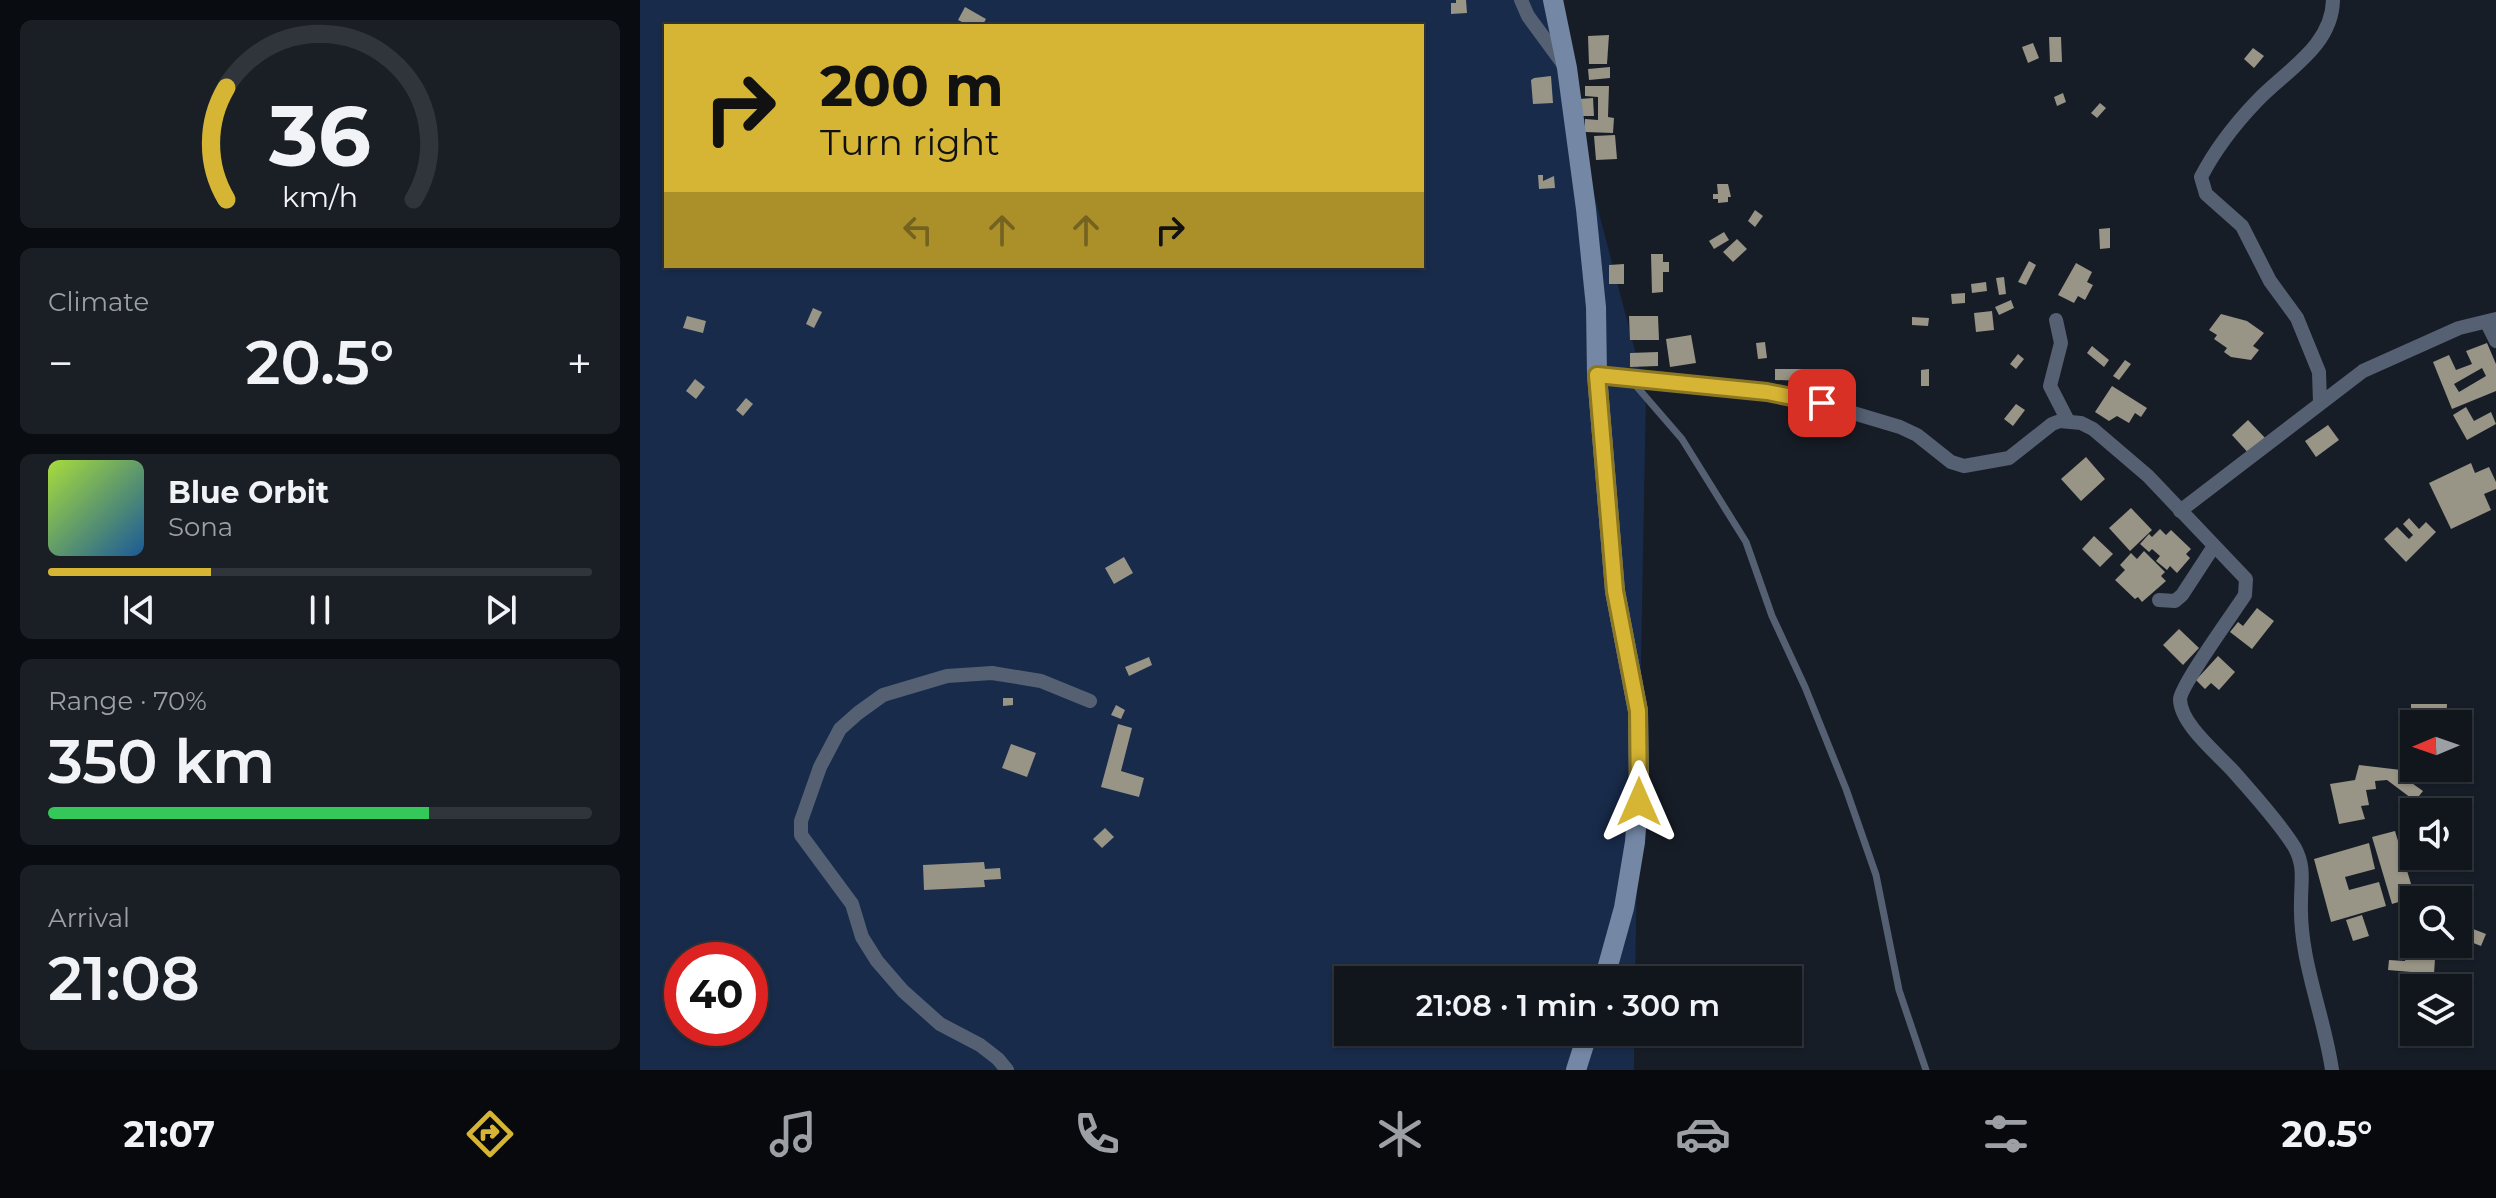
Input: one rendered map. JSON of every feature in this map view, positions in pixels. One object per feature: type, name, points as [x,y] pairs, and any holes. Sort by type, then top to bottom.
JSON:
[{"type":"street","points":[[1521,0],[1528,16],[1567,68]]},
{"type":"street","points":[[1553,0],[1567,68],[1586,209],[1596,307],[1597,375],[1615,591],[1638,711],[1639,786],[1635,842],[1624,908],[1608,966]]},
{"type":"street","points":[[2320,403],[2319,372],[2297,318],[2270,281],[2242,226],[2206,194],[2201,177],[2224,141],[2255,103],[2311,52],[2328,26],[2333,0]]},
{"type":"street","points":[[2056,320],[2061,343],[2050,386],[2068,421]]},
{"type":"street","points":[[2180,511],[2363,371],[2459,328],[2492,321],[2496,341]]},
{"type":"street","points":[[1597,375],[1793,395],[1900,427],[1917,435],[1951,462],[1964,466],[2009,458],[2052,424],[2068,421],[2093,429],[2148,476],[2246,579],[2245,595],[2187,681],[2180,699],[2188,720],[2293,844],[2301,861],[2300,904],[2309,971],[2332,1070]]},
{"type":"street","points":[[2159,600],[2175,601],[2182,595],[2214,546]]},
{"type":"street","points":[[1007,1070],[980,1045],[940,1024],[903,991],[877,961],[862,937],[852,904],[801,835],[801,821],[820,767],[840,729],[883,695],[947,676],[992,673],[1041,681],[1090,701]]},
{"type":"street","points":[[1576,1070],[1584,1046]]},
{"type":"lane","points":[[1629,378],[1682,439],[1746,542],[1772,616],[1805,687],[1871,860],[1899,990],[1926,1070]]},
{"type":"shaded area","points":[[640,0],[1552,0],[1564,79],[1646,393],[1635,966],[1334,966],[1334,1046],[1634,1046],[1634,1070],[640,1070]]},
{"type":"building","points":[[1456,0],[1466,0],[1467,13],[1451,14],[1451,3],[1456,3]]},
{"type":"building","points":[[965,7],[986,19],[983,24],[966,24],[958,20]]},
{"type":"building","points":[[1609,35],[1607,64],[1589,64],[1588,36]]},
{"type":"building","points":[[2049,37],[2061,37],[2062,62],[2050,62]]},
{"type":"building","points":[[2033,43],[2039,58],[2028,63],[2022,47]]},
{"type":"building","points":[[2253,48],[2264,56],[2254,68],[2244,59]]},
{"type":"building","points":[[1610,67],[1610,78],[1589,80],[1588,69]]},
{"type":"building","points":[[1551,76],[1553,103],[1533,104],[1531,80]]},
{"type":"building","points":[[1585,86],[1609,86],[1608,117],[1614,118],[1613,133],[1585,132],[1585,119],[1598,120],[1598,97],[1585,96]]},
{"type":"building","points":[[2063,93],[2066,102],[2057,106],[2054,97]]},
{"type":"building","points":[[1593,98],[1594,116],[1580,116],[1579,99]]},
{"type":"building","points":[[2100,103],[2106,108],[2097,118],[2091,113]]},
{"type":"building","points":[[1615,135],[1617,159],[1596,160],[1594,136]]},
{"type":"building","points":[[1538,175],[1543,175],[1543,181],[1554,176],[1555,188],[1539,189]]},
{"type":"building","points":[[1717,184],[1728,184],[1731,197],[1728,197],[1728,202],[1718,203],[1718,199],[1713,199],[1713,194],[1718,194]]},
{"type":"building","points":[[1755,210],[1763,216],[1755,227],[1748,221]]},
{"type":"building","points":[[2110,228],[2110,248],[2100,249],[2099,229]]},
{"type":"building","points":[[1724,232],[1729,240],[1714,249],[1709,241]]},
{"type":"building","points":[[1737,239],[1747,249],[1733,262],[1723,252]]},
{"type":"building","points":[[1651,254],[1663,254],[1663,262],[1669,262],[1669,272],[1663,272],[1663,292],[1652,293]]},
{"type":"building","points":[[2029,261],[2036,265],[2026,285],[2018,282]]},
{"type":"building","points":[[2076,263],[2092,272],[2087,282],[2093,285],[2085,300],[2078,296],[2074,303],[2058,295]]},
{"type":"building","points":[[1624,264],[1624,284],[1609,284],[1609,265]]},
{"type":"building","points":[[2004,277],[2006,294],[1999,295],[1996,278]]},
{"type":"building","points":[[1986,282],[1987,291],[1972,293],[1971,284]]},
{"type":"building","points":[[1965,293],[1965,303],[1952,304],[1951,294]]},
{"type":"building","points":[[2011,300],[2014,308],[1999,315],[1995,307]]},
{"type":"building","points":[[813,308],[822,312],[814,328],[806,324]]},
{"type":"building","points":[[1992,311],[1994,330],[1976,332],[1974,313]]},
{"type":"building","points":[[2221,314],[2247,321],[2264,333],[2253,346],[2259,350],[2251,360],[2231,357],[2224,352],[2227,348],[2214,339],[2217,335],[2209,330]]},
{"type":"building","points":[[687,316],[706,321],[703,333],[683,328]]},
{"type":"building","points":[[1629,316],[1658,316],[1659,340],[1630,340]]},
{"type":"building","points":[[1912,317],[1929,318],[1928,326],[1912,325]]},
{"type":"building","points":[[1691,335],[1696,363],[1670,367],[1666,339]]},
{"type":"building","points":[[1765,342],[1767,358],[1758,359],[1756,343]]},
{"type":"building","points":[[2487,343],[2496,364],[2496,391],[2452,409],[2433,362],[2449,355],[2456,370],[2472,364],[2466,351]],"holes":[[[2482,368],[2486,376],[2459,392],[2454,384]]]},
{"type":"building","points":[[2092,346],[2109,360],[2104,367],[2087,353]]},
{"type":"building","points":[[1658,352],[1658,366],[1630,367],[1630,353]]},
{"type":"building","points":[[2018,354],[2024,359],[2016,369],[2010,364]]},
{"type":"building","points":[[2125,360],[2131,364],[2119,380],[2113,376]]},
{"type":"building","points":[[1775,369],[1808,369],[1808,381],[1775,380]]},
{"type":"building","points":[[1929,369],[1929,386],[1921,386],[1921,370]]},
{"type":"building","points":[[695,379],[705,387],[696,399],[686,391]]},
{"type":"building","points":[[2112,386],[2147,408],[2141,417],[2135,413],[2129,423],[2117,416],[2109,421],[2095,412]]},
{"type":"building","points":[[746,398],[753,404],[743,416],[736,410]]},
{"type":"building","points":[[2016,404],[2025,410],[2013,426],[2004,419]]},
{"type":"building","points":[[2466,407],[2474,421],[2491,412],[2496,424],[2467,440],[2453,415]]},
{"type":"building","points":[[2248,420],[2267,440],[2251,456],[2232,435]]},
{"type":"building","points":[[2328,425],[2339,440],[2316,457],[2305,441]]},
{"type":"building","points":[[2086,457],[2105,479],[2081,501],[2061,479]]},
{"type":"building","points":[[2471,463],[2475,473],[2489,467],[2496,482],[2496,489],[2484,494],[2491,510],[2451,529],[2429,483]]},
{"type":"building","points":[[2131,508],[2152,530],[2130,551],[2109,528]]},
{"type":"building","points":[[2409,518],[2419,529],[2426,522],[2436,532],[2406,562],[2384,539],[2397,527],[2409,539],[2413,535],[2403,524]]},
{"type":"building","points":[[2160,529],[2166,535],[2171,530],[2191,549],[2186,554],[2190,558],[2177,573],[2170,566],[2167,570],[2156,561],[2160,556],[2140,544],[2149,534],[2152,537]]},
{"type":"building","points":[[2094,536],[2113,554],[2100,567],[2082,549]]},
{"type":"building","points":[[2144,551],[2165,572],[2161,576],[2166,581],[2142,602],[2115,580],[2125,570],[2120,565],[2131,553],[2137,559]]},
{"type":"building","points":[[1124,557],[1133,573],[1114,584],[1105,568]]},
{"type":"building","points":[[2257,608],[2274,621],[2252,649],[2230,632],[2238,622],[2243,626]]},
{"type":"building","points":[[2179,629],[2199,648],[2183,665],[2163,645]]},
{"type":"building","points":[[2218,656],[2235,672],[2219,690],[2211,683],[2205,689],[2196,680]]},
{"type":"building","points":[[1149,657],[1152,665],[1129,676],[1125,667]]},
{"type":"building","points":[[1003,698],[1013,698],[1013,705],[1003,706]]},
{"type":"building","points":[[2411,704],[2447,704],[2447,710],[2411,710]]},
{"type":"building","points":[[1116,705],[1125,710],[1121,719],[1111,715]]},
{"type":"building","points":[[1118,724],[1132,728],[1121,771],[1144,778],[1139,797],[1101,787]]},
{"type":"building","points":[[1011,744],[1036,753],[1027,777],[1002,768]]},
{"type":"building","points":[[2359,765],[2400,770],[2400,782],[2410,782],[2423,791],[2417,798],[2411,798],[2387,780],[2375,781],[2376,789],[2366,790],[2369,805],[2361,806],[2365,819],[2339,824],[2330,784],[2355,780]]},
{"type":"building","points":[[1105,828],[1114,837],[1102,848],[1093,839]]},
{"type":"building","points":[[2395,831],[2400,848],[2400,870],[2407,870],[2412,886],[2400,886],[2400,902],[2392,904],[2372,837]]},
{"type":"building","points":[[2369,843],[2375,869],[2345,877],[2349,890],[2379,882],[2386,906],[2331,922],[2314,859]]},
{"type":"building","points":[[984,862],[985,869],[1000,868],[1001,879],[984,880],[985,887],[924,890],[923,865]]},
{"type":"building","points":[[2362,915],[2369,936],[2353,941],[2346,920]]},
{"type":"building","points":[[2472,929],[2486,934],[2481,946],[2472,942]]},
{"type":"building","points":[[2405,958],[2435,958],[2434,974],[2388,970],[2389,960],[2405,961]]},
{"type":"route","points":[[1639,802],[1638,711],[1615,591],[1597,375],[1740,388],[1793,395],[1822,403]]}]
